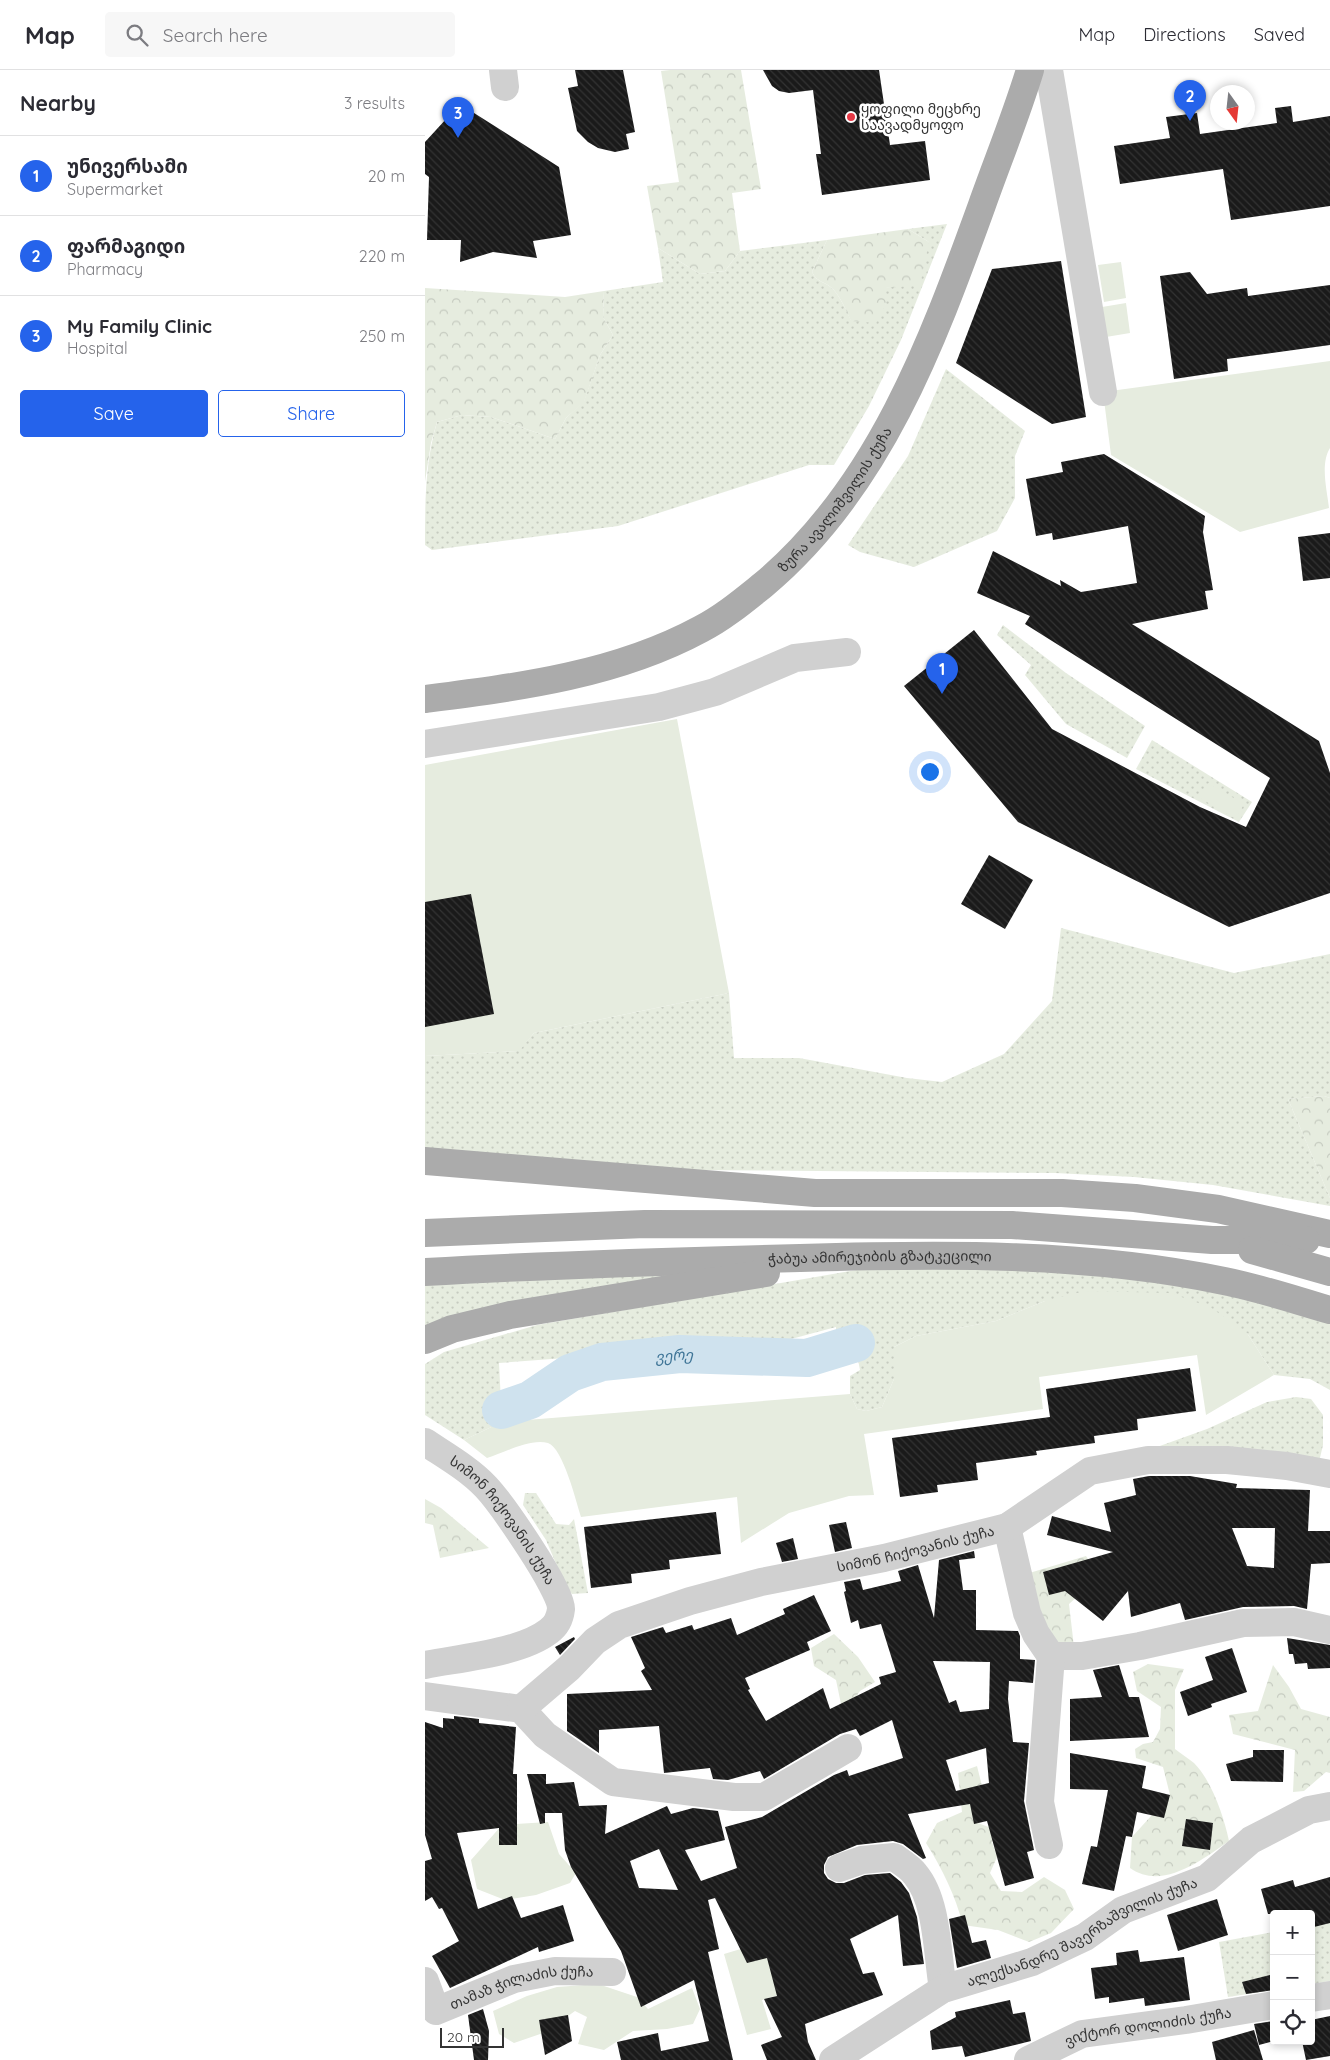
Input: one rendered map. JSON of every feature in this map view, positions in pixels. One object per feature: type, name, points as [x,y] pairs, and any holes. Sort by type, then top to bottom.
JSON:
[{"type":"main road","name":"ზურა ავალიშვილის ქუჩა","points":[[425,699],[526,686],[582,673],[632,658],[702,629],[734,609],[783,569],[821,528],[866,468],[889,429],[923,357],[973,229],[1029,70]]},
{"type":"main road","points":[[425,1161],[815,1193],[914,1209],[981,1216],[1012,1225]]},
{"type":"main road","points":[[815,1193],[1062,1193],[1135,1198],[1218,1209],[1330,1234]]},
{"type":"main road","points":[[425,1233],[645,1224],[1012,1225],[1212,1240],[1330,1240]]},
{"type":"main road","points":[[1212,1240],[1302,1262],[1330,1272]]},
{"type":"main road","points":[[425,1340],[452,1329],[511,1315],[738,1277],[893,1256]]},
{"type":"main road","name":"ჭაბუა ამირეჯიბის გზატკეცილი","points":[[425,1272],[597,1263],[893,1256],[1055,1260],[1154,1269],[1225,1281],[1330,1310]]},
{"type":"street","points":[[1049,70],[1103,392]]},
{"type":"street","points":[[425,744],[659,707],[715,692],[795,658],[847,652]]},
{"type":"street","name":"სიმონ ჩიქოვანის ქუჩა","points":[[425,1442],[458,1463],[486,1487],[520,1532],[555,1590],[561,1608],[558,1621],[549,1632],[518,1646],[425,1666]]},
{"type":"street","name":"სიმონ ჩიქოვანის ქუჩა","points":[[521,1708],[569,1668],[595,1640],[619,1625],[690,1601],[752,1585],[884,1558],[1007,1527],[1090,1472],[1148,1460],[1227,1460],[1287,1466],[1330,1474]]},
{"type":"street","points":[[1007,1527],[1027,1613],[1036,1634],[1051,1656],[1039,1802],[1049,1845]]},
{"type":"street","points":[[1051,1656],[1092,1654],[1243,1623],[1293,1622],[1330,1630]]},
{"type":"street","points":[[425,1696],[521,1708],[545,1735],[613,1782],[735,1797],[764,1797],[848,1748]]},
{"type":"street","name":"ალექსანდრე შავერზაშვილის ქუჩა","points":[[833,2060],[943,1989],[1032,1962],[1085,1938],[1123,1910],[1207,1878],[1251,1840],[1309,1810],[1330,1806]]},
{"type":"street","points":[[839,1868],[862,1860],[895,1857],[916,1874],[926,1895],[935,1923],[937,1958],[943,1989]]},
{"type":"street","name":"თამაზ ჭილაძის ქუჩა","points":[[425,1981],[436,2011],[514,1979],[555,1971],[612,1972]]},
{"type":"street","points":[[1315,1997],[1330,1995]]},
{"type":"street","name":"ვიქტორ დოლიძის ქუჩა","points":[[1028,2060],[1082,2034],[1186,2020],[1270,2006]]},
{"type":"green space","points":[[741,70],[761,189],[732,193],[740,251],[725,271],[700,274],[658,248],[647,186],[679,182],[661,71]]},
{"type":"green space","points":[[947,224],[901,340],[869,406],[834,465],[809,465],[618,526],[432,550],[425,545],[428,468],[437,422],[462,415],[491,417],[555,439],[566,418],[584,401],[600,355],[613,335],[603,317],[604,291],[663,282],[658,248],[700,274],[725,271],[740,251],[827,240],[812,272],[816,278],[830,286],[836,293],[851,320],[886,304],[886,288],[899,285],[929,242],[908,229]]},
{"type":"green space","points":[[908,229],[929,242],[920,285],[886,288],[886,304],[876,323],[851,321],[836,293],[830,286],[816,278],[812,272],[827,240]]},
{"type":"green space","points":[[1121,262],[1126,298],[1104,302],[1098,265]]},
{"type":"green space","points":[[425,288],[565,297],[604,291],[603,317],[613,335],[600,355],[584,402],[566,418],[555,439],[491,417],[462,415],[437,422],[431,443],[425,482]]},
{"type":"green space","points":[[1126,303],[1130,333],[1106,337],[1102,307]]},
{"type":"green space","points":[[1330,361],[1330,448],[1325,462],[1329,508],[1240,532],[1111,455],[1103,392]]},
{"type":"green space","points":[[946,369],[1025,431],[1015,456],[1015,498],[997,531],[914,567],[860,552],[848,545],[908,456]]},
{"type":"green space","points":[[1003,625],[1066,673],[1145,726],[1127,758],[1066,724],[1025,675],[1031,665],[997,635]]},
{"type":"green space","points":[[677,719],[729,993],[534,1033],[519,1051],[425,1056],[425,765]]},
{"type":"green space","points":[[1152,740],[1252,802],[1239,822],[1136,769]]},
{"type":"green space","points":[[1208,783],[1244,804],[1236,819],[1200,798]]},
{"type":"green space","points":[[1061,928],[1234,973],[1330,954],[1330,1098],[1324,1096],[1288,1099],[1330,1198],[1330,1206],[1213,1185],[1134,1177],[1055,1173],[689,1170],[425,1154],[425,1056],[518,1051],[534,1033],[729,993],[734,1058],[799,1058],[907,1078],[942,1082],[1004,1054],[1052,1001]]},
{"type":"green space","points":[[1324,1096],[1330,1098],[1330,1198],[1288,1099]]},
{"type":"green space","points":[[891,1264],[1149,1277],[1330,1317],[1330,1390],[1310,1379],[1274,1375],[1247,1333],[1045,1301],[996,1321],[916,1336],[894,1347],[894,1379],[882,1407],[866,1411],[857,1409],[850,1394],[850,1376],[860,1370],[852,1329],[836,1333],[836,1327],[780,1342],[499,1363],[502,1422],[464,1440],[425,1415],[425,1364],[444,1352],[537,1325]]},
{"type":"green space","points":[[741,1265],[425,1332],[425,1284]]},
{"type":"green space","points":[[1085,1291],[1170,1293],[1210,1307],[1247,1333],[1274,1375],[1206,1415],[1197,1355],[1039,1377],[1043,1409],[864,1434],[874,1495],[849,1496],[789,1513],[741,1543],[737,1497],[581,1517],[564,1464],[554,1447],[548,1443],[525,1444],[487,1458],[464,1440],[502,1422],[850,1394],[857,1409],[866,1411],[882,1407],[894,1379],[894,1347],[916,1336],[996,1321],[1045,1301]]},
{"type":"green space","points":[[1296,1397],[1311,1399],[1323,1415],[1323,1445],[1318,1466],[1157,1447],[1207,1429],[1267,1402]]},
{"type":"green space","points":[[525,1493],[536,1493],[556,1524],[569,1525],[574,1519],[588,1593],[572,1594],[565,1585],[546,1540],[523,1505]]},
{"type":"green space","points":[[425,1499],[441,1508],[489,1548],[440,1558],[433,1525],[425,1523]]},
{"type":"green space","points":[[1086,1556],[1099,1577],[1069,1604],[1074,1647],[1054,1644],[1026,1574]]},
{"type":"green space","points":[[834,1634],[858,1657],[875,1682],[860,1691],[851,1704],[841,1704],[836,1680],[814,1666],[811,1648]]},
{"type":"green space","points":[[1148,1664],[1184,1669],[1175,1690],[1175,1749],[1194,1763],[1212,1789],[1229,1841],[1194,1864],[1168,1875],[1155,1876],[1142,1874],[1130,1868],[1132,1837],[1170,1795],[1163,1767],[1136,1758],[1135,1749],[1143,1744],[1153,1742],[1160,1729],[1161,1707],[1137,1691],[1133,1672]]},
{"type":"green space","points":[[1273,1665],[1289,1687],[1301,1709],[1330,1717],[1330,1773],[1326,1772],[1304,1791],[1293,1792],[1295,1750],[1233,1734],[1229,1715],[1258,1711]]},
{"type":"green space","points":[[977,1766],[982,1786],[978,1823],[999,1831],[992,1842],[997,1857],[990,1873],[1001,1891],[1022,1892],[1044,1877],[1065,1890],[1074,1909],[1051,1933],[1029,1942],[998,1930],[963,1925],[948,1883],[926,1843],[937,1823],[962,1812],[958,1773]]},
{"type":"green space","points":[[548,1822],[559,1854],[576,1873],[570,1883],[536,1895],[505,1900],[477,1889],[471,1860],[502,1825]]},
{"type":"green space","points":[[1330,1922],[1330,1981],[1315,1983],[1315,1955],[1315,1924]]},
{"type":"green space","points":[[1270,1933],[1270,1991],[1228,1997],[1219,1942]]},
{"type":"green space","points":[[764,1942],[779,1995],[762,2000],[771,2029],[747,2035],[724,1954]]},
{"type":"green space","points":[[598,1984],[637,1997],[648,2009],[692,1988],[700,2009],[693,2024],[667,2029],[633,2031],[604,2050],[578,2044],[587,2017],[575,2011],[546,2032],[514,2043],[499,2034],[493,2011],[527,1996],[557,1987]]},
{"type":"building","points":[[575,70],[623,70],[635,132],[626,134],[629,149],[615,152],[598,148],[588,142],[577,131],[568,88],[578,86]]},
{"type":"building","name":"ყოფილი მეცხრე საავადმყოფო","points":[[763,70],[879,70],[890,145],[925,141],[930,180],[822,195],[816,154],[821,154],[813,90],[789,93],[779,91],[772,86]]},
{"type":"building","points":[[458,106],[463,106],[559,167],[571,235],[533,241],[537,258],[493,252],[460,262],[461,240],[427,240],[429,177],[425,174],[425,142]]},
{"type":"building","points":[[1291,106],[1293,122],[1330,116],[1330,206],[1231,220],[1223,169],[1120,184],[1114,146],[1170,138],[1166,117],[1197,113],[1200,134],[1228,130],[1255,130],[1255,126],[1277,123],[1275,108]]},
{"type":"building","points":[[1061,261],[1086,417],[1052,424],[956,363],[992,269]]},
{"type":"building","points":[[1190,272],[1207,294],[1247,288],[1248,296],[1330,285],[1330,345],[1227,359],[1228,371],[1174,379],[1160,276]]},
{"type":"building","points":[[1104,454],[1205,516],[1203,532],[1213,590],[1205,591],[1208,609],[1132,624],[1319,741],[1330,773],[1330,893],[1229,927],[1018,822],[904,686],[974,630],[1052,729],[1200,807],[1246,827],[1270,778],[1025,624],[1030,616],[977,593],[993,551],[1061,586],[1060,580],[1081,592],[1137,583],[1128,526],[1053,540],[1052,533],[1036,536],[1026,479],[1063,472],[1061,462]]},
{"type":"building","points":[[1330,533],[1330,578],[1303,581],[1298,537]]},
{"type":"building","points":[[989,855],[1033,880],[1005,929],[961,904]]},
{"type":"building","points":[[471,894],[494,1014],[425,1027],[425,902]]},
{"type":"building","points":[[1190,1368],[1196,1411],[1137,1419],[1138,1430],[1094,1436],[1095,1443],[1036,1451],[1037,1455],[976,1463],[978,1480],[937,1485],[938,1492],[900,1497],[892,1438],[1050,1417],[1046,1389]]},
{"type":"building","points":[[1149,1476],[1190,1476],[1237,1484],[1236,1488],[1310,1490],[1308,1531],[1330,1531],[1330,1563],[1311,1564],[1307,1609],[1294,1606],[1243,1607],[1185,1620],[1180,1603],[1131,1617],[1128,1591],[1103,1621],[1065,1591],[1049,1595],[1043,1572],[1113,1552],[1047,1535],[1052,1516],[1111,1532],[1104,1503],[1136,1495],[1133,1479]],"holes":[[[1232,1528],[1275,1528],[1274,1568],[1247,1566]]]},
{"type":"building","points":[[716,1512],[721,1554],[669,1560],[670,1569],[631,1574],[632,1583],[591,1588],[584,1527]]},
{"type":"building","points":[[846,1522],[852,1548],[835,1552],[829,1525]]},
{"type":"building","points":[[793,1538],[798,1559],[782,1562],[776,1543]]},
{"type":"building","points":[[974,1551],[975,1558],[959,1560],[963,1590],[976,1590],[976,1630],[1018,1631],[1020,1636],[1020,1659],[1035,1660],[1033,1683],[1009,1681],[1008,1699],[1013,1742],[1029,1743],[1024,1801],[1034,1850],[1027,1852],[1034,1878],[1005,1886],[987,1821],[974,1824],[970,1804],[908,1814],[926,1858],[923,1859],[903,1844],[893,1841],[857,1845],[828,1857],[824,1865],[824,1873],[828,1879],[836,1883],[844,1883],[865,1875],[890,1873],[901,1882],[909,1893],[917,1917],[924,1964],[903,1966],[898,1915],[850,1939],[863,1974],[874,1972],[883,1995],[805,2024],[808,2042],[816,2060],[767,2060],[761,2045],[782,2037],[764,1999],[777,1996],[767,1958],[747,1963],[715,1898],[708,1900],[719,1949],[708,1952],[733,2060],[621,2060],[617,2042],[658,2033],[661,2051],[709,2041],[694,1980],[641,2007],[621,1951],[571,1867],[565,1850],[562,1813],[545,1813],[545,1823],[540,1824],[527,1774],[546,1774],[546,1784],[574,1782],[579,1806],[607,1805],[605,1834],[667,1806],[671,1814],[693,1808],[718,1811],[725,1840],[685,1850],[701,1881],[737,1868],[725,1827],[762,1817],[834,1775],[847,1770],[849,1776],[903,1758],[892,1720],[860,1736],[856,1729],[840,1734],[764,1779],[760,1771],[728,1780],[713,1779],[710,1768],[664,1773],[659,1726],[599,1730],[599,1753],[567,1731],[567,1694],[652,1690],[641,1671],[645,1668],[631,1637],[663,1627],[666,1633],[692,1625],[694,1630],[731,1618],[737,1635],[785,1614],[783,1609],[814,1595],[831,1631],[807,1642],[810,1650],[745,1678],[750,1689],[748,1690],[766,1721],[823,1688],[830,1709],[881,1684],[879,1677],[896,1672],[881,1624],[860,1629],[858,1620],[851,1623],[844,1592],[846,1591],[844,1582],[860,1579],[863,1590],[901,1581],[898,1571],[918,1565],[934,1618],[939,1560]],"holes":[[[933,1661],[990,1662],[989,1709],[960,1712],[956,1700],[949,1703]],[[986,1748],[989,1783],[956,1791],[946,1760]],[[659,1849],[678,1890],[639,1888],[630,1861]]]},
{"type":"building","points":[[574,1637],[575,1639],[560,1655],[555,1647]]},
{"type":"building","points":[[1287,1638],[1330,1645],[1330,1668],[1308,1669],[1307,1663],[1295,1664],[1293,1654],[1289,1654]]},
{"type":"building","points":[[1232,1648],[1247,1692],[1211,1704],[1212,1707],[1188,1716],[1180,1692],[1213,1680],[1205,1657]]},
{"type":"building","points":[[1119,1665],[1129,1697],[1139,1697],[1149,1737],[1070,1741],[1070,1699],[1102,1697],[1093,1670]]},
{"type":"building","points":[[454,1716],[479,1719],[479,1723],[516,1727],[513,1774],[517,1774],[517,1845],[499,1845],[499,1828],[457,1833],[478,1909],[512,1896],[521,1918],[563,1905],[574,1941],[539,1952],[538,1947],[450,1988],[432,1956],[459,1941],[442,1908],[439,1909],[432,1897],[425,1901],[425,1861],[432,1859],[425,1835],[425,1722],[443,1728],[443,1718],[454,1719]]},
{"type":"building","points":[[1253,1750],[1284,1750],[1283,1782],[1231,1781],[1226,1764],[1253,1757]]},
{"type":"building","points":[[1070,1753],[1146,1766],[1142,1788],[1170,1795],[1164,1818],[1137,1812],[1132,1837],[1126,1836],[1114,1891],[1082,1884],[1091,1846],[1097,1847],[1108,1790],[1070,1789]]},
{"type":"building","points":[[1186,1819],[1213,1823],[1210,1850],[1182,1846]]},
{"type":"building","points":[[1330,1877],[1330,1923],[1315,1927],[1315,1910],[1270,1910],[1270,1914],[1268,1914],[1261,1889],[1293,1880],[1295,1887]]},
{"type":"building","points":[[1217,1899],[1228,1935],[1178,1951],[1167,1915]]},
{"type":"building","points":[[965,1915],[972,1943],[986,1940],[991,1958],[957,1968],[949,1919]]},
{"type":"building","points":[[1138,1950],[1140,1962],[1184,1957],[1190,2000],[1145,2006],[1144,1998],[1109,2003],[1109,1997],[1095,1999],[1091,1968],[1117,1965],[1116,1953]]},
{"type":"building","points":[[1270,1975],[1270,1991],[1246,1994],[1242,1982]]},
{"type":"building","points":[[1010,2000],[1013,2014],[1025,2012],[1031,2041],[965,2057],[962,2046],[932,2050],[930,2031],[956,2017],[955,2012]]},
{"type":"building","points":[[483,2009],[489,2031],[488,2060],[474,2060],[468,2015]]},
{"type":"building","points":[[568,2015],[572,2041],[545,2055],[539,2020]]},
{"type":"building","points":[[1330,2016],[1330,2056],[1306,2060],[1303,2045],[1315,2045],[1315,2019]]},
{"type":"building","points":[[1270,2022],[1270,2042],[1259,2045],[1254,2024]]},
{"type":"building","points":[[1254,2030],[1263,2060],[1216,2060],[1212,2042]]},
{"type":"waterway","name":"ვერე","points":[[501,1410],[530,1400],[570,1373],[602,1362],[680,1354],[807,1358],[856,1343]]},
{"type":"place","name":"ყოფილი მეცხრე საავადმყოფო","points":[[851,117]]},
{"type":"place","name":"ფარმაგიდი","points":[[1190,121]]},
{"type":"place","name":"My Family Clinic","points":[[458,138]]},
{"type":"place","name":"უნივერსამი","points":[[942,694]]}]
